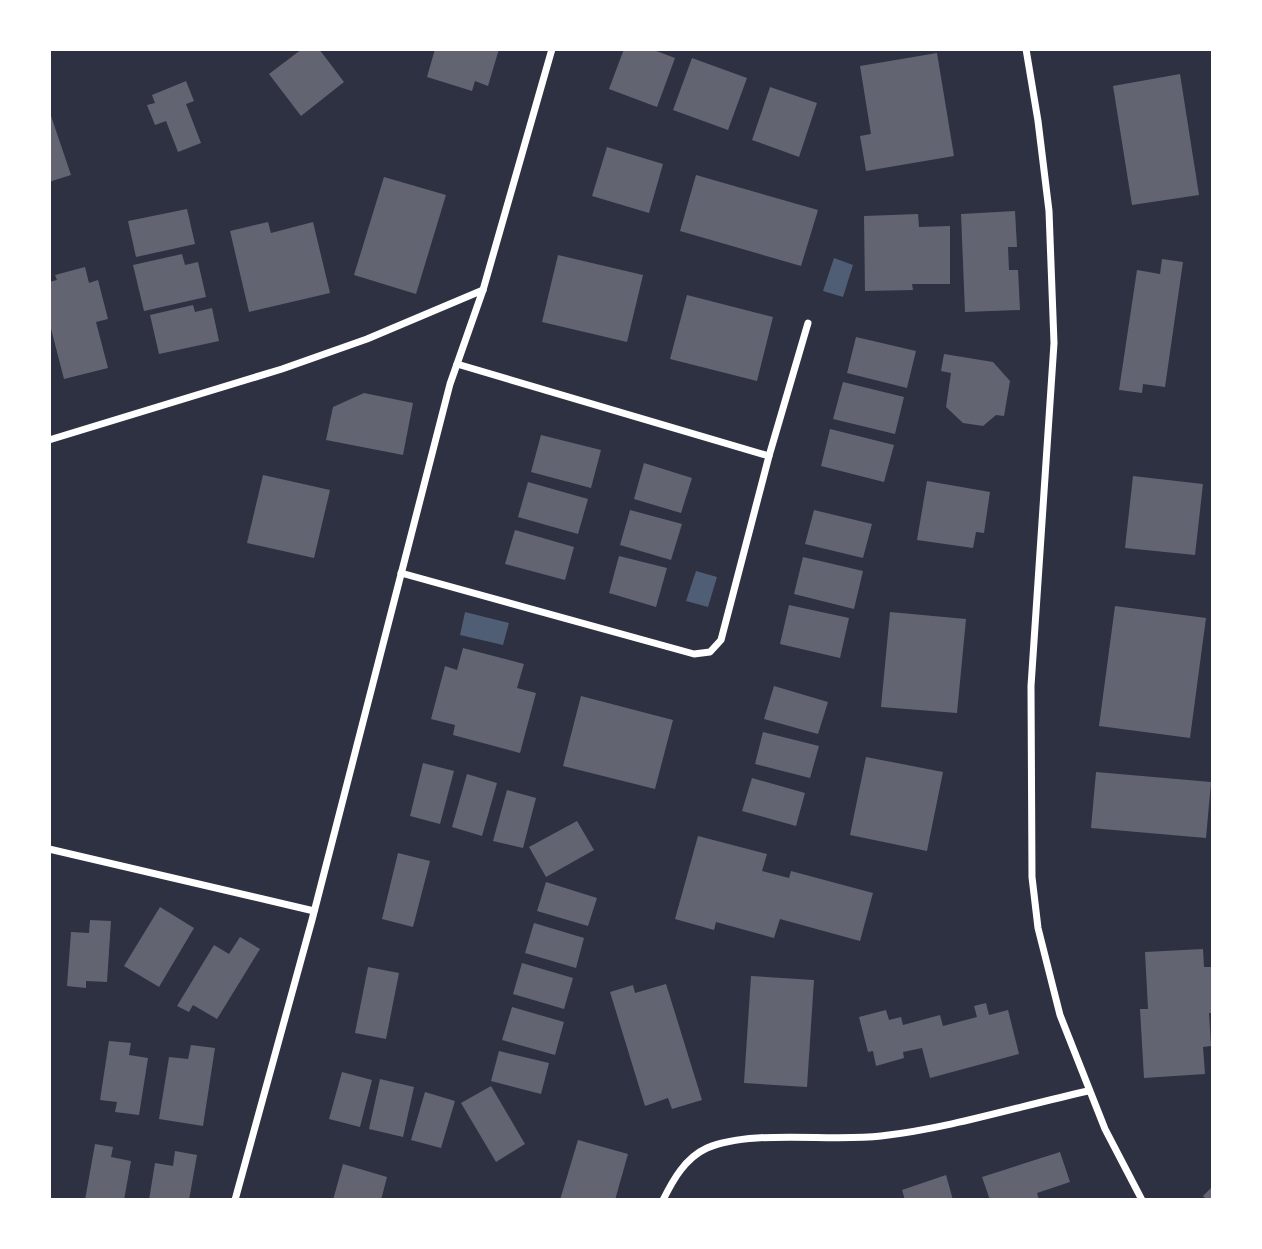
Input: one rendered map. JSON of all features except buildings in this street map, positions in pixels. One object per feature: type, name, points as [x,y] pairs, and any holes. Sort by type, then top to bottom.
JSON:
[{"type":"street","points":[[235,1200],[314,911],[450,384],[483,290],[552,49]]},
{"type":"street","points":[[1026,49],[1040,132],[1049,211],[1054,343],[1032,673],[1031,865],[1038,928],[1060,1015],[1088,1091],[1142,1200]]},
{"type":"street","points":[[49,440],[316,357],[367,339],[483,290]]},
{"type":"street","points":[[401,573],[694,654],[710,652],[721,640],[769,456],[808,323]]},
{"type":"street","points":[[457,365],[769,456]]},
{"type":"street","points":[[49,849],[314,911]]},
{"type":"street","points":[[663,1200],[690,1159],[718,1145],[746,1139],[881,1136],[1088,1091]]},
{"type":"water","points":[[834,258],[853,265],[843,297],[823,291]]},
{"type":"water","points":[[696,571],[717,577],[708,607],[686,601]]},
{"type":"water","points":[[465,612],[509,623],[503,645],[460,635]]}]
